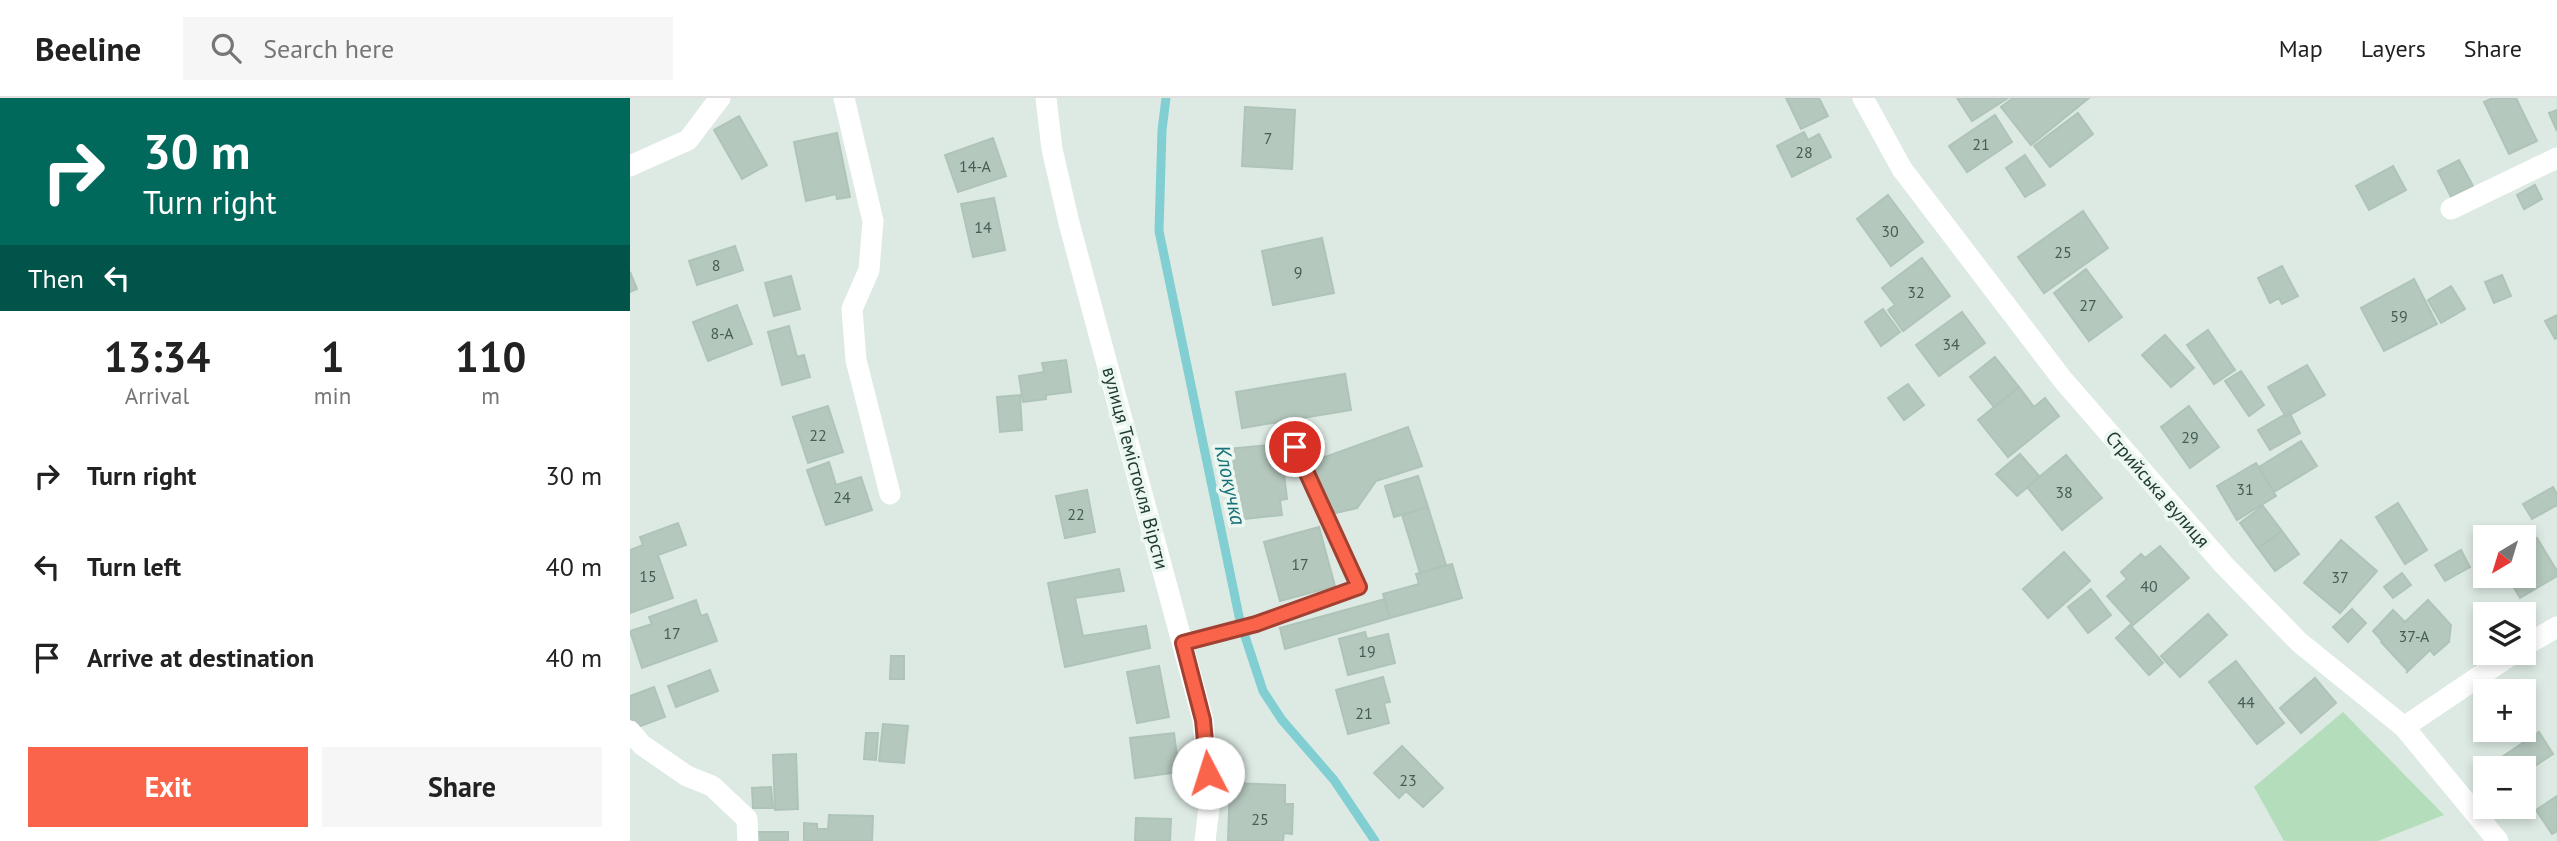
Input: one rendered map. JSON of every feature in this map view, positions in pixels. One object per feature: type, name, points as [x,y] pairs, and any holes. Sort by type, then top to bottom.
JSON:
[{"type":"street","points":[[630,166],[688,140],[720,98]]},
{"type":"street","points":[[844,98],[873,221],[869,270],[852,309],[856,360],[890,494]]},
{"type":"street","name":"вулиця Темістокля Вірсти","points":[[1046,98],[1052,149],[1069,223],[1203,720],[1210,799],[1205,841]]},
{"type":"street","name":"Стрийська вулиця","points":[[1863,98],[1902,169],[2063,380],[2224,565],[2299,642],[2404,727],[2498,841]]},
{"type":"street","points":[[2451,209],[2557,158]]},
{"type":"street","points":[[2536,639],[2557,626]]},
{"type":"street","points":[[2404,727],[2496,665]]},
{"type":"street","points":[[630,731],[642,745],[687,776],[712,786],[727,798],[747,818],[748,841]]},
{"type":"lane","points":[[1183,643],[1256,624],[1359,587],[1295,447]]},
{"type":"green space","points":[[2343,712],[2444,815],[2378,841],[2284,841],[2254,787]]},
{"type":"building","points":[[1786,98],[1819,98],[1828,116],[1801,129]]},
{"type":"building","points":[[1957,98],[2008,98],[1972,121]]},
{"type":"building","points":[[2013,98],[2089,98],[2031,145],[2001,107]]},
{"type":"building","points":[[2493,98],[2516,98],[2537,141],[2509,154],[2484,102]]},
{"type":"building","points":[[1245,107],[1295,110],[1292,169],[1242,166]]},
{"type":"building","points":[[2557,110],[2557,131],[2549,113]]},
{"type":"building","points":[[2078,113],[2093,134],[2050,167],[2034,146]]},
{"type":"building","points":[[1995,115],[2012,142],[1967,172],[1949,146]]},
{"type":"building","points":[[739,116],[767,165],[742,179],[714,130]]},
{"type":"building","points":[[1804,132],[1808,140],[1819,134],[1831,157],[1792,177],[1777,146]]},
{"type":"building","points":[[837,133],[850,197],[837,199],[836,194],[806,201],[794,142]]},
{"type":"building","points":[[993,138],[1006,176],[958,192],[945,155]]},
{"type":"building","points":[[2025,155],[2045,185],[2025,197],[2006,168]]},
{"type":"building","points":[[2459,160],[2473,186],[2451,197],[2438,171]]},
{"type":"building","points":[[2393,166],[2406,190],[2369,210],[2356,186]]},
{"type":"building","points":[[2535,185],[2542,199],[2524,209],[2517,195]]},
{"type":"building","points":[[1888,195],[1923,242],[1891,266],[1857,219]]},
{"type":"building","points":[[994,198],[1005,250],[973,257],[961,204]]},
{"type":"building","points":[[2083,211],[2108,248],[2044,293],[2018,257]]},
{"type":"building","points":[[1322,238],[1334,293],[1273,305],[1262,251]]},
{"type":"building","points":[[735,246],[743,270],[697,285],[689,261]]},
{"type":"building","points":[[1922,258],[1950,296],[1903,331],[1888,310],[1895,305],[1882,288]]},
{"type":"building","points":[[2282,266],[2298,296],[2282,304],[2279,298],[2270,303],[2258,278]]},
{"type":"building","points":[[2086,269],[2122,317],[2089,341],[2054,293]]},
{"type":"building","points":[[630,272],[637,289],[630,292]]},
{"type":"building","points":[[2502,275],[2511,296],[2494,303],[2485,282]]},
{"type":"building","points":[[791,276],[800,309],[774,316],[765,283]]},
{"type":"building","points":[[2414,279],[2437,324],[2384,351],[2361,308]]},
{"type":"building","points":[[2451,286],[2465,309],[2441,323],[2428,300]]},
{"type":"building","points":[[737,305],[752,344],[708,361],[693,322]]},
{"type":"building","points":[[1883,309],[1900,332],[1881,346],[1865,322]]},
{"type":"building","points":[[1962,312],[1985,343],[1939,376],[1916,345]]},
{"type":"building","points":[[2557,315],[2557,338],[2555,339],[2545,321]]},
{"type":"building","points":[[789,326],[797,357],[804,355],[810,377],[782,385],[768,332]]},
{"type":"building","points":[[2208,330],[2235,370],[2214,384],[2187,345]]},
{"type":"building","points":[[2165,335],[2194,368],[2171,387],[2142,355]]},
{"type":"building","points":[[1995,357],[2019,387],[1994,407],[1970,377]]},
{"type":"building","points":[[1066,360],[1071,392],[1046,395],[1046,399],[1023,402],[1019,376],[1044,372],[1042,363]]},
{"type":"building","points":[[2307,365],[2325,395],[2286,417],[2268,387]]},
{"type":"building","points":[[2241,371],[2264,405],[2249,416],[2225,381]]},
{"type":"building","points":[[1345,374],[1351,410],[1242,428],[1236,392]]},
{"type":"building","points":[[1908,384],[1924,405],[1904,420],[1888,398]]},
{"type":"building","points":[[2019,387],[2034,407],[2045,398],[2059,416],[2008,457],[1978,420]]},
{"type":"building","points":[[1020,395],[1022,430],[1000,432],[997,397]]},
{"type":"building","points":[[828,406],[843,452],[808,463],[793,417]]},
{"type":"building","points":[[2189,406],[2219,447],[2190,468],[2161,427]]},
{"type":"building","points":[[2289,412],[2300,433],[2270,450],[2258,430]]},
{"type":"building","points":[[1408,427],[1422,466],[1376,481],[1357,508],[1336,513],[1326,500],[1311,462]]},
{"type":"building","points":[[2301,441],[2317,466],[2274,492],[2259,467]]},
{"type":"building","points":[[1269,445],[1269,449],[1281,448],[1287,499],[1280,500],[1282,515],[1236,520],[1228,449]]},
{"type":"building","points":[[2020,454],[2040,477],[2017,496],[1996,474]]},
{"type":"building","points":[[2066,455],[2102,498],[2062,530],[2027,487]]},
{"type":"building","points":[[829,462],[836,485],[861,477],[872,510],[826,525],[807,470]]},
{"type":"building","points":[[2256,463],[2276,496],[2237,520],[2217,486]]},
{"type":"building","points":[[1418,476],[1428,507],[1394,517],[1385,486]]},
{"type":"building","points":[[2553,487],[2557,494],[2557,505],[2532,519],[2523,504]]},
{"type":"building","points":[[1087,490],[1095,532],[1065,538],[1056,496]]},
{"type":"building","points":[[2398,503],[2427,550],[2405,564],[2376,517]]},
{"type":"building","points":[[2263,506],[2282,531],[2258,548],[2240,523]]},
{"type":"building","points":[[1428,507],[1446,565],[1420,573],[1402,515]]},
{"type":"building","points":[[678,523],[686,545],[658,555],[673,598],[630,613],[630,550],[643,545],[640,537]]},
{"type":"building","points":[[1319,527],[1335,586],[1280,601],[1264,542]]},
{"type":"building","points":[[2282,531],[2299,554],[2275,571],[2258,548]]},
{"type":"building","points":[[2536,539],[2557,571],[2557,576],[2520,598],[2514,588],[2536,588]]},
{"type":"building","points":[[2341,540],[2377,571],[2340,613],[2304,583]]},
{"type":"building","points":[[2160,546],[2189,578],[2133,625],[2107,596],[2127,579],[2121,572],[2141,554],[2145,558]]},
{"type":"building","points":[[2461,550],[2470,567],[2445,581],[2435,565]]},
{"type":"building","points":[[2064,552],[2090,581],[2048,618],[2023,589]]},
{"type":"building","points":[[1452,564],[1462,598],[1390,618],[1383,594],[1419,584],[1416,574]]},
{"type":"building","points":[[1119,569],[1124,591],[1075,598],[1083,636],[1146,626],[1150,648],[1065,667],[1048,583]]},
{"type":"building","points":[[2402,573],[2411,585],[2393,598],[2384,587]]},
{"type":"building","points":[[2091,589],[2111,615],[2088,633],[2068,607]]},
{"type":"building","points":[[1385,599],[1390,618],[1285,649],[1280,628]]},
{"type":"building","points":[[696,600],[701,616],[707,614],[717,641],[642,668],[630,631],[652,624],[649,617]]},
{"type":"building","points":[[2428,600],[2451,625],[2449,642],[2434,655],[2430,650],[2406,673],[2408,671],[2373,631],[2393,610],[2405,622]]},
{"type":"building","points":[[2352,609],[2366,623],[2348,642],[2333,627]]},
{"type":"building","points":[[2208,614],[2227,635],[2180,677],[2161,656]]},
{"type":"building","points":[[2130,625],[2163,663],[2149,675],[2116,638]]},
{"type":"building","points":[[1365,632],[1367,639],[1388,634],[1395,663],[1348,675],[1339,639]]},
{"type":"building","points":[[891,656],[904,656],[904,679],[890,679]]},
{"type":"building","points":[[2236,661],[2284,723],[2257,744],[2209,682]]},
{"type":"building","points":[[1159,666],[1169,717],[1137,723],[1127,672]]},
{"type":"building","points":[[710,670],[718,691],[676,707],[668,686]]},
{"type":"building","points":[[1383,677],[1390,702],[1384,703],[1389,723],[1348,734],[1336,690]]},
{"type":"building","points":[[2315,678],[2336,703],[2301,733],[2280,708]]},
{"type":"building","points":[[654,687],[665,717],[635,728],[630,716],[630,696]]},
{"type":"building","points":[[883,724],[908,726],[904,763],[879,761]]},
{"type":"building","points":[[2539,732],[2553,754],[2536,765],[2536,756],[2503,756],[2524,742],[2536,742],[2536,734]]},
{"type":"building","points":[[866,733],[878,733],[876,760],[864,759]]},
{"type":"building","points":[[1174,733],[1179,772],[1135,778],[1130,738]]},
{"type":"building","points":[[1402,746],[1443,788],[1423,807],[1406,791],[1399,798],[1374,773]]},
{"type":"building","points":[[796,754],[798,809],[775,810],[773,755]]},
{"type":"building","points":[[1230,783],[1285,785],[1285,804],[1293,804],[1292,834],[1284,833],[1283,841],[1228,841]]},
{"type":"building","points":[[771,787],[773,808],[753,808],[752,788]]},
{"type":"building","points":[[2557,796],[2557,831],[2552,834],[2536,810]]},
{"type":"building","points":[[829,815],[873,816],[872,841],[804,841],[804,823],[817,824],[817,829],[828,829]]},
{"type":"building","points":[[1136,818],[1171,819],[1170,841],[1135,841]]},
{"type":"building","points":[[752,832],[788,832],[788,841],[752,841]]},
{"type":"waterway","name":"Клокучка","points":[[1166,98],[1162,130],[1159,231],[1240,621],[1263,691],[1282,720],[1334,780],[1375,841]]},
{"type":"route","points":[[1208,773],[1203,720],[1183,643],[1256,624],[1359,587],[1295,447]]}]
